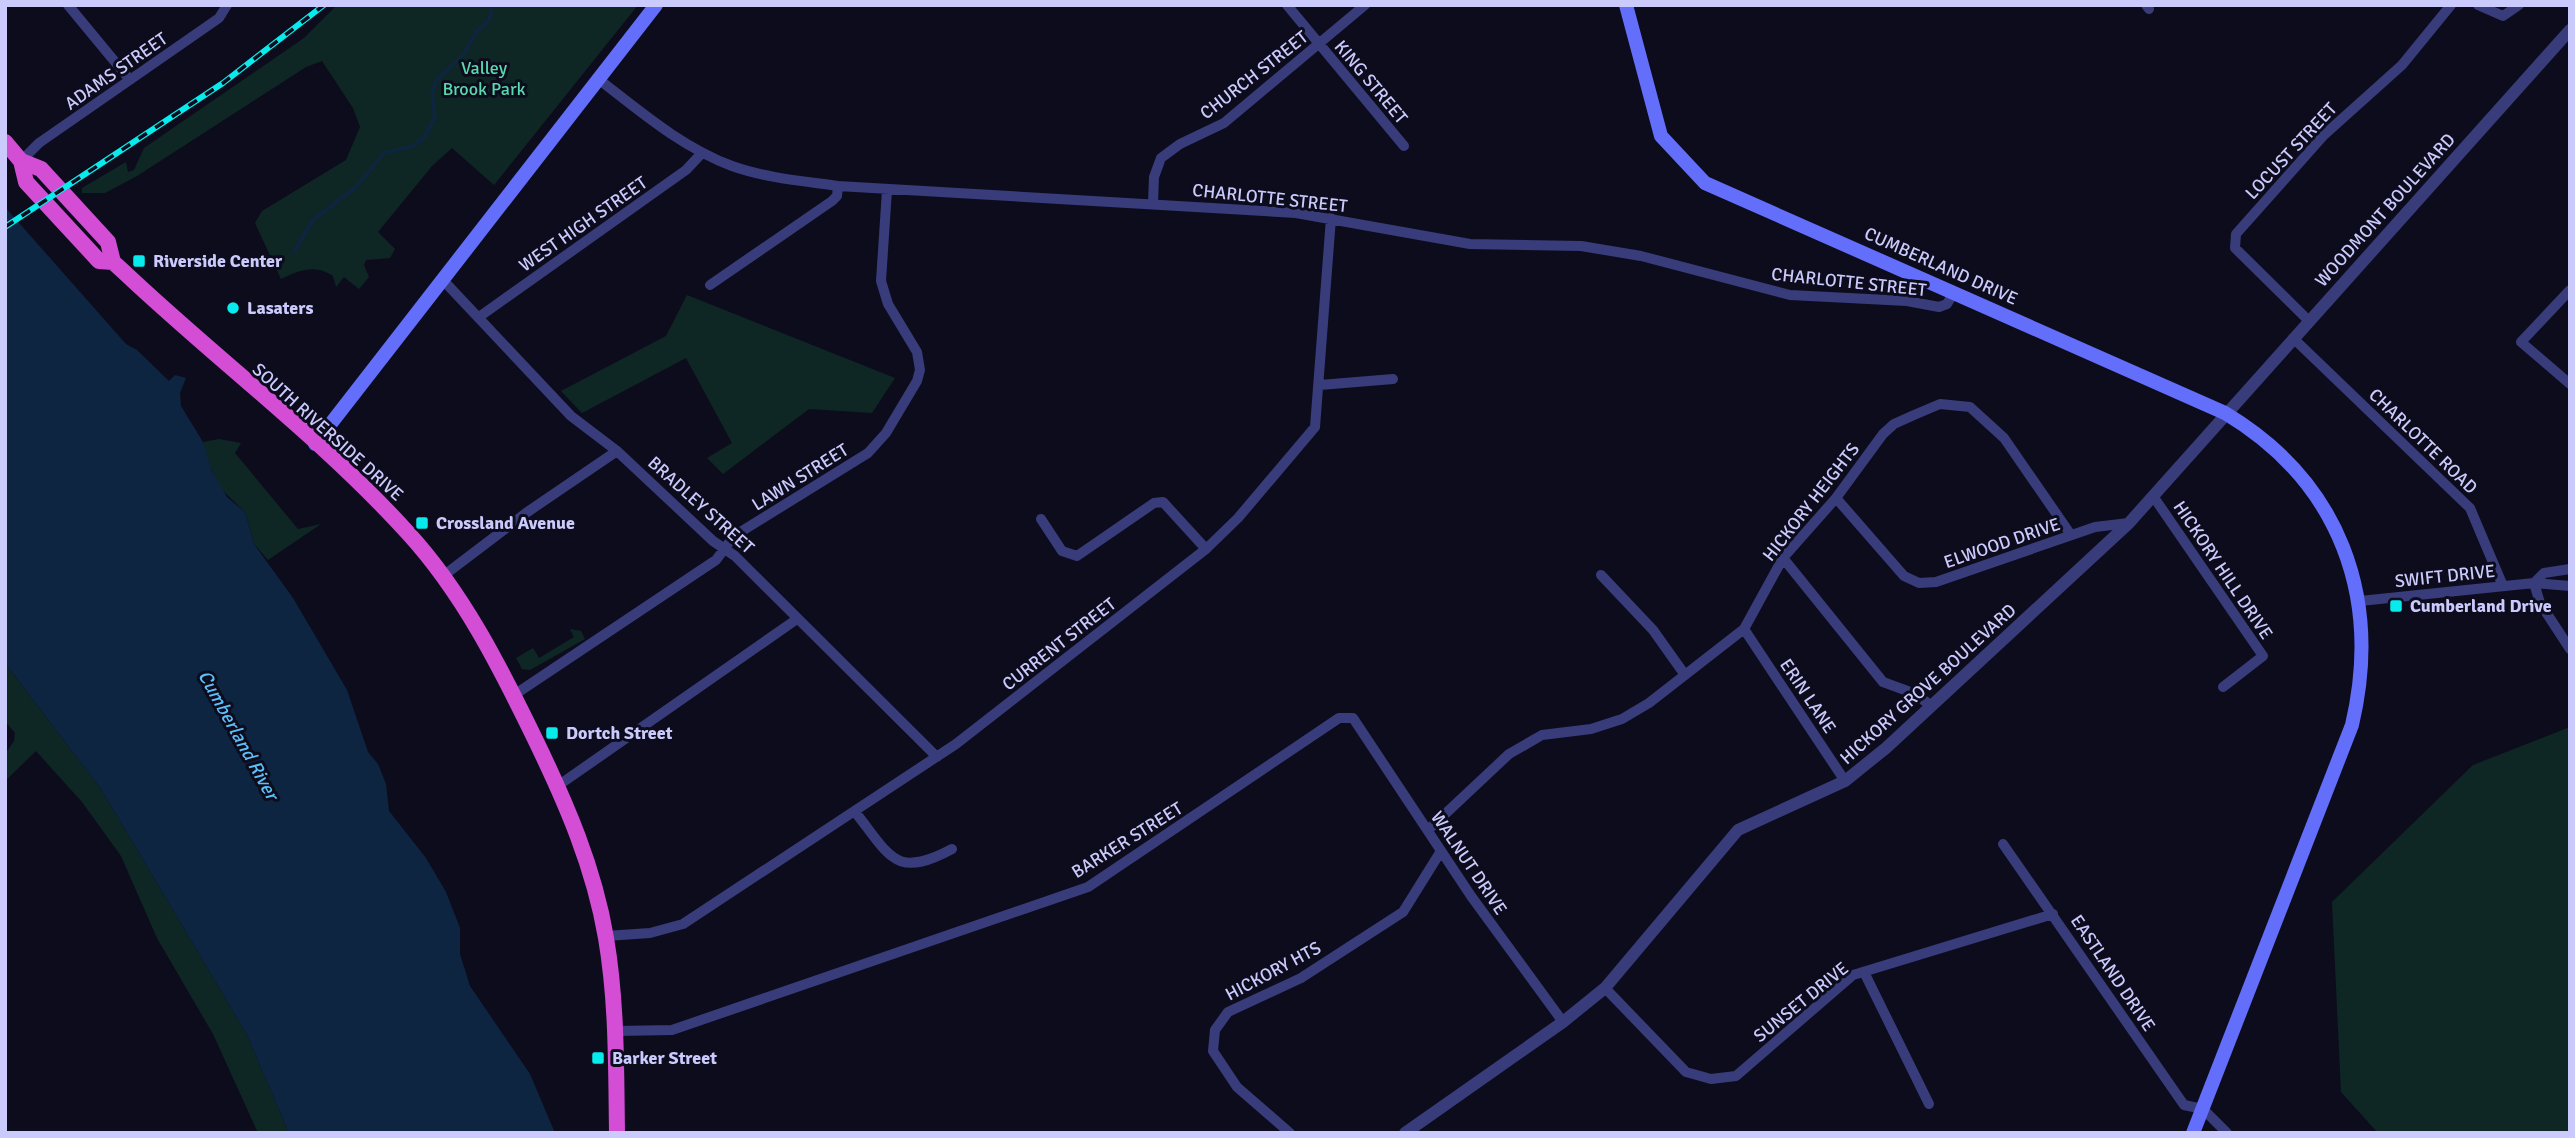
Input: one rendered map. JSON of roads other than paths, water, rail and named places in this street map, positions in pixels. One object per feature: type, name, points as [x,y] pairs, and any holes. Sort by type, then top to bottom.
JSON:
[{"type":"highway","name":"SOUTH RIVERSIDE DRIVE","points":[[5,142],[21,161],[41,169],[91,224],[111,247],[113,261],[378,502],[443,576],[514,695],[559,785],[580,837],[606,936],[617,1031],[617,1133]]},
{"type":"main road","points":[[314,444],[656,5]]},
{"type":"main road","name":"CUMBERLAND DRIVE","points":[[1626,5],[1661,136],[1705,183],[2225,412],[2272,446],[2316,498],[2341,542],[2360,601],[2362,661],[2352,725],[2193,1133]]},
{"type":"street","points":[[68,5],[130,80]]},
{"type":"street","name":"ADAMS STREET","points":[[21,161],[39,144],[219,18],[227,5]]},
{"type":"street","name":"KING STREET","points":[[1287,5],[1404,146]]},
{"type":"street","name":"CHURCH STREET","points":[[1153,203],[1154,177],[1161,158],[1181,144],[1224,123],[1365,5]]},
{"type":"street","name":"LOCUST STREET","points":[[2309,321],[2235,248],[2236,234],[2323,135],[2402,65],[2451,5]]},
{"type":"street","points":[[2478,5],[2503,16],[2519,5]]},
{"type":"street","name":"WOODMONT BOULEVARD","points":[[2225,412],[2570,30]]},
{"type":"street","name":"CHARLOTTE STREET","points":[[597,78],[657,125],[702,153],[750,172],[838,187],[1153,203],[1331,218],[1470,244],[1581,246],[1641,256],[1790,295],[1907,301],[1939,307],[1947,304],[1953,294]]},
{"type":"street","name":"WEST HIGH STREET","points":[[479,317],[687,170],[702,153]]},
{"type":"street","points":[[710,285],[832,201],[837,196],[838,187]]},
{"type":"street","name":"LAWN STREET","points":[[514,695],[716,560],[734,537],[868,453],[886,433],[917,381],[920,370],[917,352],[888,304],[881,281],[887,190]]},
{"type":"street","name":"CURRENT STREET","points":[[606,936],[650,933],[683,924],[937,757],[1206,549],[1312,434],[1317,420],[1331,218]]},
{"type":"street","name":"BRADLEY STREET","points":[[442,278],[571,416],[617,451],[735,556],[937,757]]},
{"type":"street","points":[[2570,290],[2521,342],[2570,384]]},
{"type":"street","name":"CHARLOTTE ROAD","points":[[2293,338],[2470,508],[2503,586]]},
{"type":"street","points":[[1320,385],[1393,379]]},
{"type":"street","name":"HICKORY HEIGHTS","points":[[1428,830],[1510,754],[1542,735],[1591,729],[1622,719],[1744,629],[1783,558],[1836,498],[1894,424],[1940,404],[1970,407],[2004,438],[2071,535]]},
{"type":"street","name":"HICKORY GROVE BOULEVARD","points":[[1405,1133],[1563,1022],[1605,988],[1738,830],[1845,781],[1932,706],[2130,523],[2225,412]]},
{"type":"street","points":[[443,576],[526,513],[617,451]]},
{"type":"street","name":"HICKORY HILL DRIVE","points":[[2153,496],[2263,656],[2223,687]]},
{"type":"street","name":"ELWOOD DRIVE","points":[[1836,498],[1904,576],[1919,583],[1936,582],[2095,527],[2130,523]]},
{"type":"street","points":[[1041,519],[1062,551],[1077,556],[1154,503],[1163,502],[1206,549]]},
{"type":"street","points":[[1783,558],[1883,682],[1913,693],[1932,706]]},
{"type":"street","name":"SWIFT DRIVE","points":[[2534,583],[2544,573],[2570,569]]},
{"type":"street","points":[[1601,575],[1653,630],[1685,675]]},
{"type":"street","points":[[2534,583],[2540,603],[2570,649]]},
{"type":"street","name":"SWIFT DRIVE","points":[[2360,601],[2534,583],[2570,586]]},
{"type":"street","points":[[559,785],[797,619]]},
{"type":"street","name":"ERIN LANE","points":[[1744,629],[1845,781]]},
{"type":"street","name":"BARKER STREET","points":[[617,1031],[672,1030],[1088,887],[1339,718],[1353,718]]},
{"type":"street","name":"WALNUT DRIVE","points":[[1353,718],[1441,851],[1563,1022]]},
{"type":"street","points":[[855,812],[888,853],[905,864],[924,862],[952,849]]},
{"type":"street","name":"EASTLAND DRIVE","points":[[2003,844],[2184,1105],[2203,1108],[2227,1133]]},
{"type":"street","name":"HICKORY HTS","points":[[1290,1133],[1237,1087],[1213,1051],[1215,1030],[1228,1012],[1301,978],[1403,912],[1441,851]]},
{"type":"street","name":"SUNSET DRIVE","points":[[1605,988],[1686,1072],[1711,1079],[1736,1076],[1853,975],[2053,914]]},
{"type":"street","points":[[1864,972],[1929,1104]]},
{"type":"water","name":"Cumberland River","points":[[5,207],[126,344],[137,350],[169,381],[175,375],[186,378],[180,393],[181,406],[203,442],[212,471],[227,497],[245,512],[254,544],[293,598],[347,690],[368,752],[378,764],[386,784],[389,811],[426,858],[446,892],[460,928],[460,954],[470,986],[530,1074],[555,1133],[289,1133],[246,1033],[101,789],[5,663]]},
{"type":"waterway","points":[[294,252],[313,220],[356,187],[384,153],[413,146],[425,137],[435,116],[432,94],[436,81],[464,54],[477,31],[489,20],[493,5]]},
{"type":"railway","points":[[5,227],[223,83],[324,5]]},
{"type":"place","name":"Riverside Center","points":[[139,261]]},
{"type":"place","name":"Lasaters","points":[[233,308]]},
{"type":"place","name":"Crossland Avenue","points":[[422,523]]},
{"type":"place","name":"Cumberland Drive","points":[[2396,606]]},
{"type":"place","name":"Dortch Street","points":[[552,733]]},
{"type":"place","name":"Barker Street","points":[[598,1058]]},
{"type":"park label","name":"Valley Brook Park","points":[[484,78]]}]
